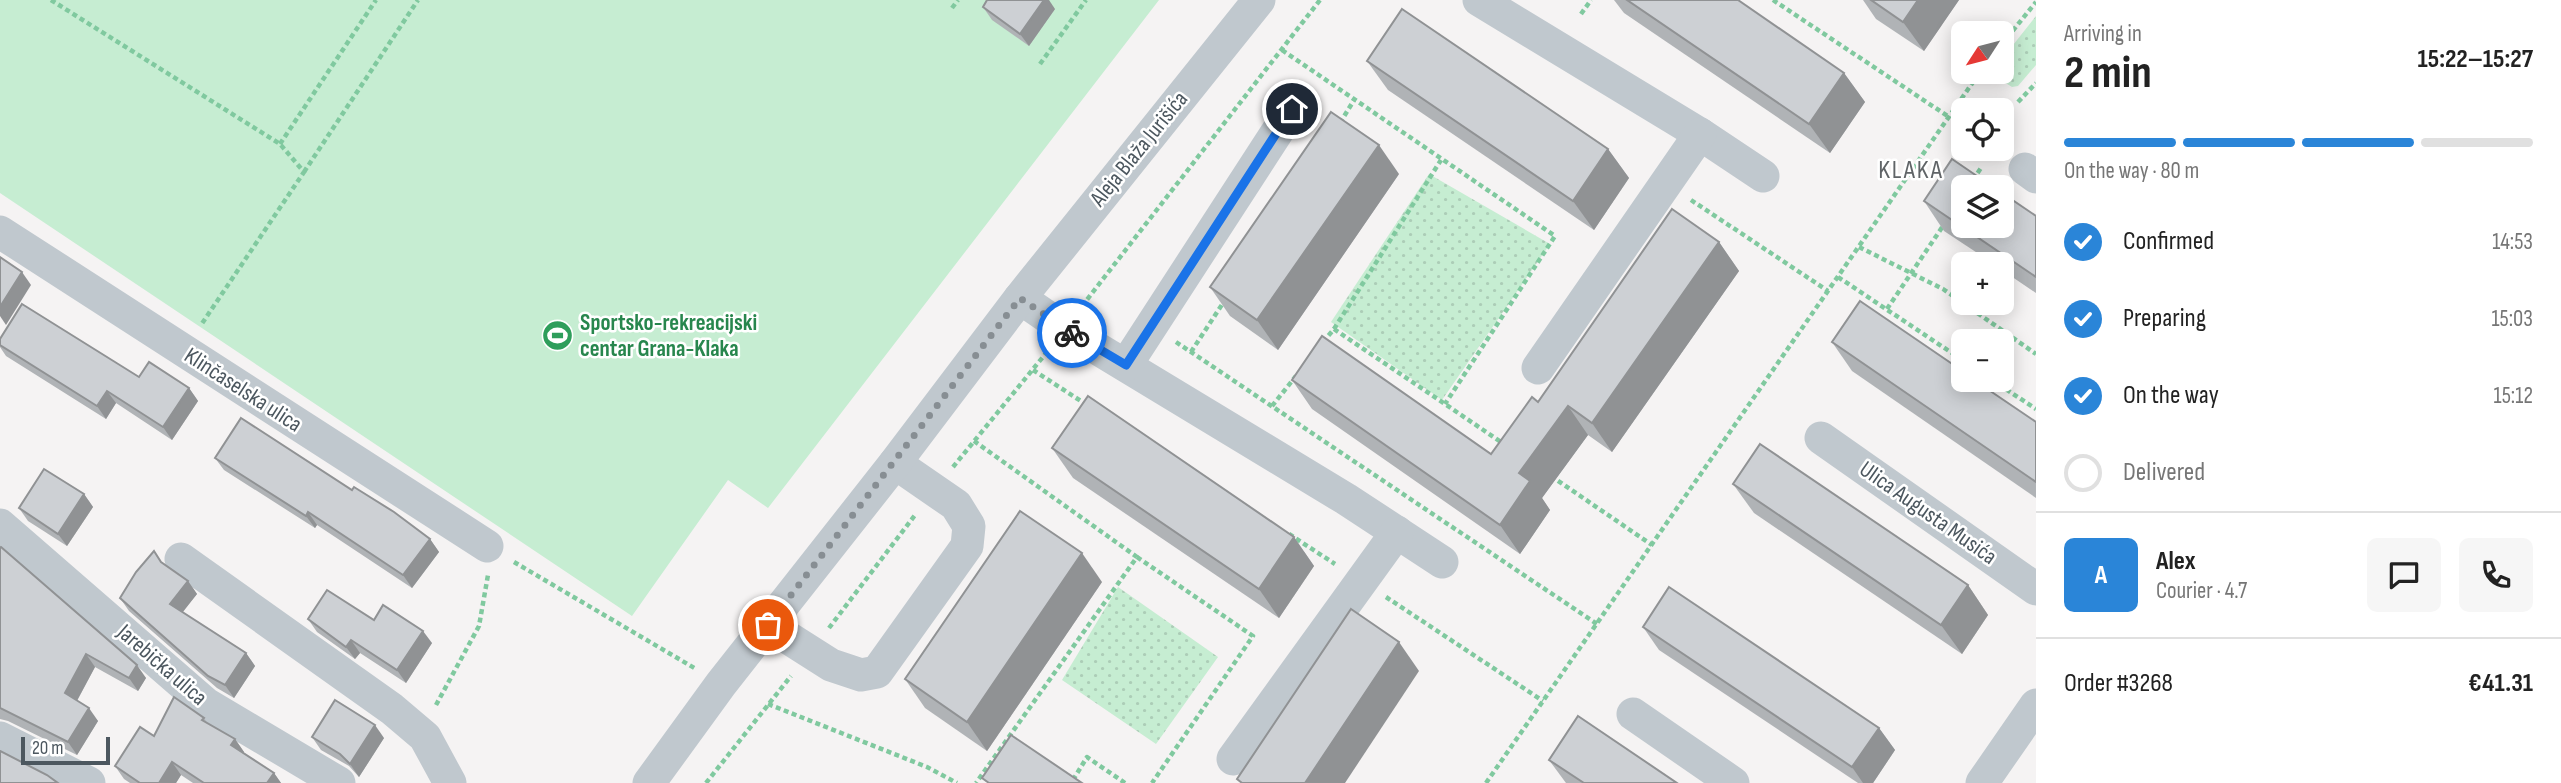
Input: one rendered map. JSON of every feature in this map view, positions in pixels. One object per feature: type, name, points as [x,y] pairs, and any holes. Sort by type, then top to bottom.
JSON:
[{"type":"street","name":"Aleja Blaža Jurišića","points":[[649,783],[721,684],[895,463],[1020,298],[1259,0]]},
{"type":"street","points":[[1479,0],[1700,134],[1763,176]]},
{"type":"street","points":[[1126,365],[1292,109]]},
{"type":"street","points":[[1538,368],[1700,134]]},
{"type":"street","name":"Klinčaselska ulica","points":[[0,232],[487,546]]},
{"type":"street","points":[[1020,298],[1442,562]]},
{"type":"street","name":"Ulica Augusta Musića","points":[[1821,438],[2036,589]]},
{"type":"street","points":[[768,625],[831,664],[861,675],[877,672],[967,546],[970,526],[956,505],[895,463]]},
{"type":"street","name":"Jarebička ulica","points":[[0,525],[206,704],[339,783]]},
{"type":"street","points":[[1233,758],[1397,532]]},
{"type":"street","points":[[181,559],[392,709],[421,734],[445,770],[450,783]]},
{"type":"street","points":[[1982,783],[2036,705]]},
{"type":"street","points":[[1633,715],[1733,783]]},
{"type":"street","points":[[0,738],[89,783]]},
{"type":"path","points":[[51,0],[279,144],[304,172]]},
{"type":"path","points":[[279,144],[376,0]]},
{"type":"path","points":[[183,352],[418,0]]},
{"type":"path","points":[[953,8],[958,0]]},
{"type":"path","points":[[1040,64],[1086,0]]},
{"type":"path","points":[[706,783],[1320,0]]},
{"type":"path","points":[[1581,14],[1591,0]]},
{"type":"path","points":[[1773,0],[1949,117]]},
{"type":"path","points":[[2014,29],[2036,2]]},
{"type":"path","points":[[1282,50],[1555,236],[1445,404]]},
{"type":"path","points":[[2018,102],[2036,83]]},
{"type":"path","points":[[1486,783],[1972,84]]},
{"type":"path","points":[[1332,134],[1354,100]]},
{"type":"path","points":[[1318,348],[1334,329],[1441,160]]},
{"type":"path","points":[[1976,175],[1981,168]]},
{"type":"path","points":[[1687,197],[1828,291]]},
{"type":"path","points":[[1887,309],[1948,217]]},
{"type":"path","points":[[1859,247],[1943,289],[2036,354]]},
{"type":"path","points":[[1838,277],[1951,352]]},
{"type":"path","points":[[1191,352],[1228,295]]},
{"type":"path","points":[[1334,329],[1504,444]]},
{"type":"path","points":[[1171,338],[1597,624]]},
{"type":"path","points":[[1272,406],[1303,368]]},
{"type":"path","points":[[1032,370],[1091,407]]},
{"type":"path","points":[[2010,392],[2036,409]]},
{"type":"path","points":[[974,441],[1253,636],[1152,783]]},
{"type":"path","points":[[1550,475],[1651,545]]},
{"type":"path","points":[[1279,528],[1543,701]]},
{"type":"path","points":[[487,546],[721,684]]},
{"type":"path","points":[[421,734],[479,626],[488,576],[487,546]]},
{"type":"path","points":[[976,783],[1137,557]]},
{"type":"path","points":[[768,704],[927,767],[957,783]]},
{"type":"path","points":[[1073,780],[1087,758],[1125,783]]},
{"type":"green space","name":"Sportsko-rekreacijski centar Grana-Klaka","points":[[0,0],[1159,0],[768,508],[728,480],[632,616],[0,193]]},
{"type":"green space","points":[[2036,16],[2036,65],[2018,86],[2012,87],[2007,84],[2014,84],[2014,44]]},
{"type":"green space","points":[[1429,174],[1550,244],[1442,400],[1331,322]]},
{"type":"green space","points":[[1118,587],[1218,657],[1156,744],[1062,680]]},
{"type":"building","points":[[987,0],[1044,0],[1020,34],[983,7]]},
{"type":"building","points":[[1627,0],[1738,0],[1844,73],[1809,124]]},
{"type":"building","points":[[1871,0],[1918,0],[1903,22]]},
{"type":"building","points":[[1402,9],[1608,149],[1573,201],[1367,61]]},
{"type":"building","points":[[1331,112],[1379,145],[1257,320],[1210,287]]},
{"type":"building","points":[[1951,160],[1975,175],[1951,175],[1951,219],[1924,201]]},
{"type":"building","points":[[2014,201],[2036,216],[2036,277],[2014,262],[2014,252],[1999,252],[1979,238],[2014,238]]},
{"type":"building","points":[[1672,209],[1719,242],[1592,423],[1568,406],[1519,473],[1530,481],[1500,525],[1292,380],[1322,336],[1491,454],[1532,397],[1538,402]]},
{"type":"building","points":[[0,257],[22,272],[0,307]]},
{"type":"building","points":[[1860,301],[1951,363],[1951,392],[1992,392],[2036,422],[2036,482],[1832,342]]},
{"type":"building","points":[[22,304],[139,377],[149,362],[189,388],[163,427],[107,391],[97,406],[0,345],[0,339]]},
{"type":"building","points":[[1088,396],[1294,537],[1259,589],[1052,448]]},
{"type":"building","points":[[241,418],[352,490],[354,487],[394,512],[430,539],[403,575],[308,512],[306,516],[215,458]]},
{"type":"building","points":[[1760,444],[1968,585],[1941,625],[1733,484]]},
{"type":"building","points":[[44,469],[84,494],[58,534],[19,508]]},
{"type":"building","points":[[1020,511],[1082,553],[967,722],[905,679]]},
{"type":"building","points":[[1,547],[137,665],[129,678],[86,654],[65,693],[89,708],[68,742],[0,708]]},
{"type":"building","points":[[154,551],[161,562],[188,581],[170,604],[246,653],[225,685],[208,676],[120,598],[136,572]]},
{"type":"building","points":[[1669,587],[1879,728],[1852,767],[1643,627]]},
{"type":"building","points":[[327,590],[374,620],[383,605],[423,631],[397,670],[351,640],[346,647],[308,619]]},
{"type":"building","points":[[1351,609],[1399,642],[1305,783],[1242,783],[1237,779]]},
{"type":"building","points":[[174,697],[204,718],[202,720],[235,739],[231,745],[274,773],[267,783],[204,783],[172,762],[159,783],[140,783],[115,766],[140,727],[154,736]]},
{"type":"building","points":[[335,700],[375,725],[350,764],[340,754],[312,737]]},
{"type":"building","points":[[1578,716],[1677,783],[1584,783],[1549,760]]},
{"type":"building","points":[[1011,735],[1082,783],[989,783],[982,778]]},
{"type":"building","points":[[0,751],[47,775],[58,783],[0,783]]},
{"type":"way so far","points":[[768,625],[1020,298],[1072,333]]},
{"type":"place","name":"Sportsko-rekreacijski centar Grana-Klaka","points":[[557,336]]},
{"type":"district","name":"KLAKA","points":[[1911,170]]},
{"type":"route","points":[[1072,333],[1126,365],[1292,109]]}]
